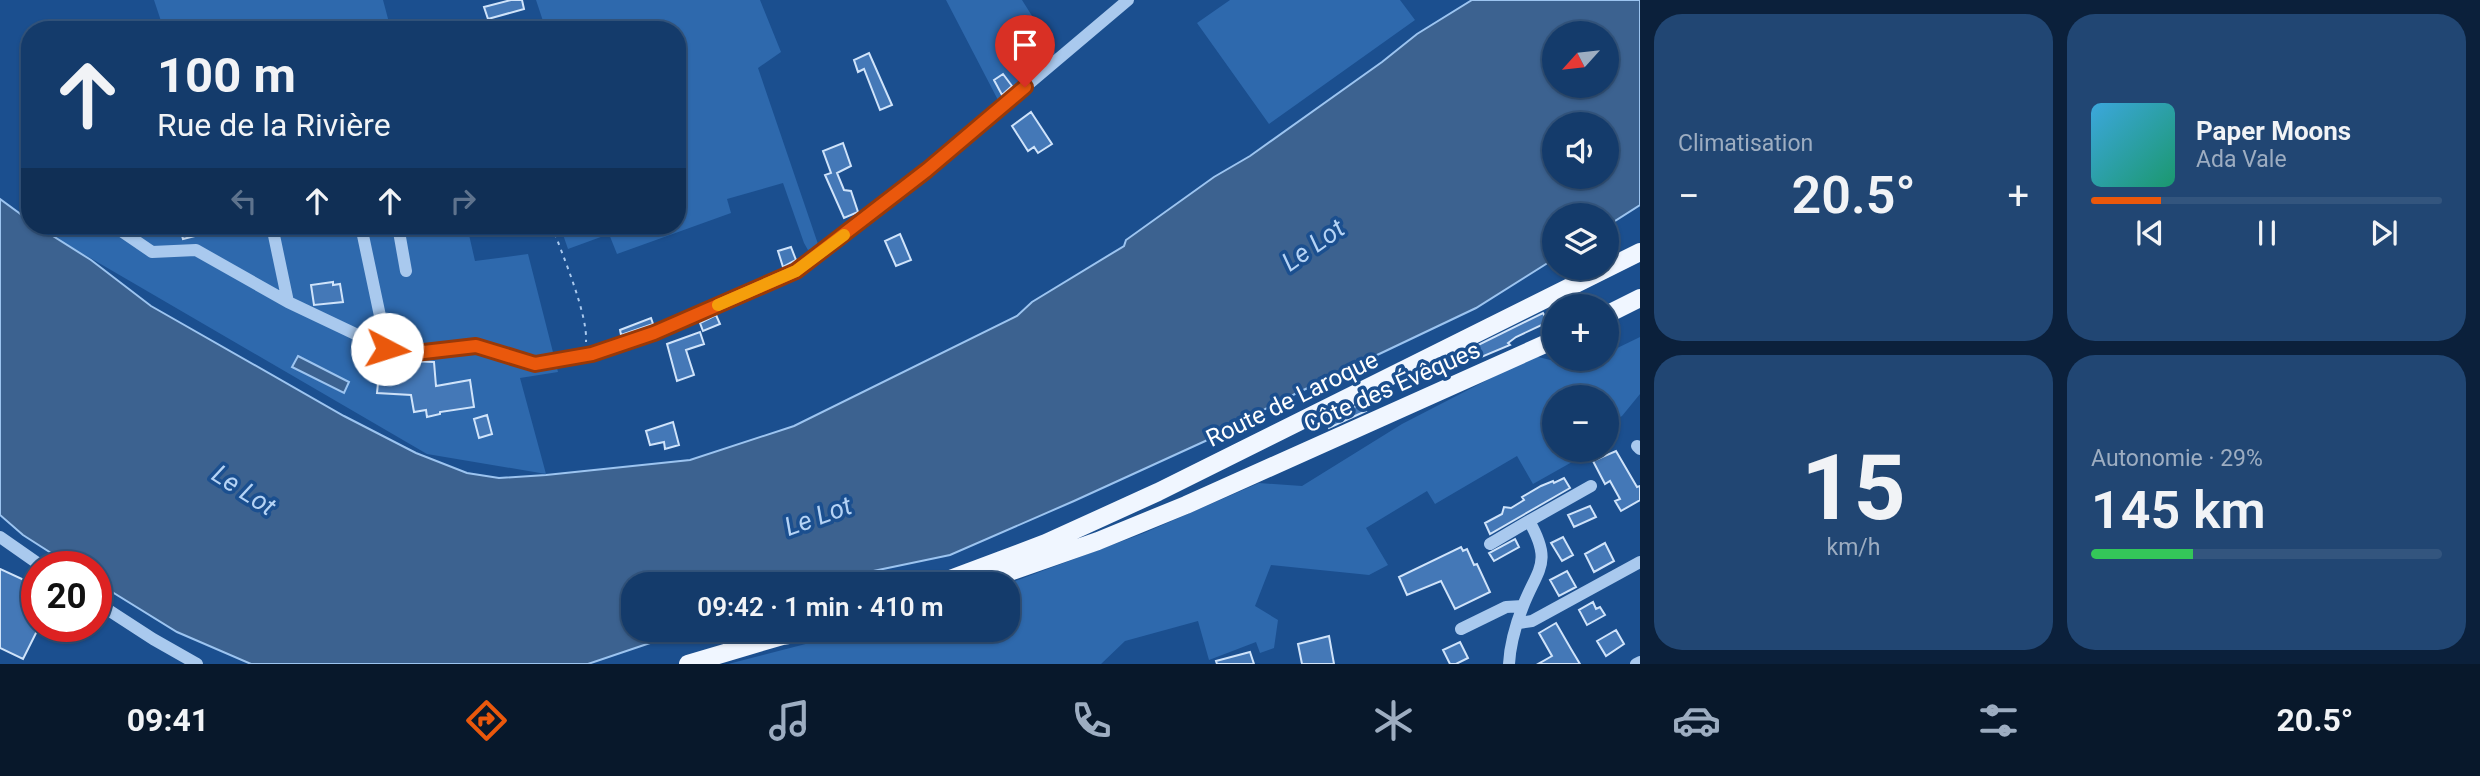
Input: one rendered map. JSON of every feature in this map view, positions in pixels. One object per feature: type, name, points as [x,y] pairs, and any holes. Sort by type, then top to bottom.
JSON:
[{"type":"main road","name":"Route de Laroque","points":[[966,572],[1046,542],[1158,492],[1640,252]]},
{"type":"main road","points":[[1619,308],[1640,298]]},
{"type":"main road","name":"Côte des Évêques","points":[[1009,572],[1098,541],[1186,505],[1542,345]]},
{"type":"main road","points":[[688,664],[759,642]]},
{"type":"street","points":[[127,235],[152,252],[196,250],[288,302],[387,349],[415,353],[476,346],[535,364],[584,356],[654,333],[796,271],[927,170],[1128,0]]},
{"type":"street","points":[[274,235],[288,302]]},
{"type":"street","points":[[363,235],[387,349]]},
{"type":"street","points":[[399,235],[405,271]]},
{"type":"street","points":[[1490,544],[1591,486]]},
{"type":"street","points":[[1508,664],[1523,606],[1542,569],[1540,539],[1530,521]]},
{"type":"street","points":[[0,537],[21,552]]},
{"type":"street","points":[[1519,623],[1532,621],[1640,562]]},
{"type":"street","points":[[1461,629],[1506,607],[1523,606]]},
{"type":"street","points":[[112,613],[197,664]]},
{"type":"path","points":[[555,235],[586,335],[584,356]]},
{"type":"shaded area","points":[[154,0],[383,0],[389,21],[161,21]]},
{"type":"shaded area","points":[[536,0],[760,0],[781,52],[758,68],[819,247],[808,250],[804,243],[783,183],[727,199],[731,213],[686,229],[686,21],[543,21]]},
{"type":"shaded area","points":[[946,0],[1022,0],[1056,54],[999,102]]},
{"type":"shaded area","points":[[1230,0],[1400,0],[1415,20],[1269,124],[1197,23]]},
{"type":"shaded area","points":[[57,235],[469,235],[475,261],[528,254],[558,372],[520,378],[546,474],[427,454],[56,238]]},
{"type":"shaded area","points":[[563,235],[606,235],[568,249]]},
{"type":"shaded area","points":[[609,235],[670,235],[617,254]]},
{"type":"shaded area","points":[[1640,337],[1640,394],[1619,418],[1619,385],[1542,385],[1542,462],[1572,462],[1533,484],[1517,456],[1435,504],[1427,491],[1366,528],[1388,565],[1369,575],[1271,565],[1255,606],[1278,620],[1274,648],[1260,653],[1256,642],[1209,660],[1198,621],[1125,641],[1101,664],[728,664],[813,642],[1020,642],[1020,579],[1144,533],[1259,483],[1302,486],[1402,424],[1534,356],[1542,358],[1542,371],[1619,371],[1619,347]]},
{"type":"water","name":"Le Lot","points":[[1472,0],[1640,0],[1640,205],[1619,218],[1619,203],[1542,203],[1542,267],[1476,308],[1274,404],[1225,432],[950,555],[869,572],[621,572],[621,642],[653,642],[588,664],[251,664],[177,632],[112,592],[112,551],[48,551],[23,535],[0,515],[0,199],[21,214],[21,235],[51,235],[91,260],[151,306],[344,416],[416,453],[467,473],[499,478],[690,460],[794,426],[1017,316],[1032,302],[1124,246],[1126,240],[1214,177],[1250,156],[1417,34]]},
{"type":"water","points":[[298,356],[349,382],[344,393],[292,367]]},
{"type":"building","points":[[522,0],[524,9],[488,19],[484,7]]},
{"type":"building","points":[[869,53],[892,105],[880,110],[864,69],[858,72],[854,60]]},
{"type":"building","points":[[1003,74],[1012,86],[1002,95],[994,80]]},
{"type":"building","points":[[1031,112],[1052,144],[1038,153],[1034,147],[1028,151],[1012,126]]},
{"type":"building","points":[[843,143],[851,166],[837,173],[844,190],[851,191],[858,212],[844,218],[825,175],[831,173],[823,151]]},
{"type":"building","points":[[900,234],[911,260],[896,266],[885,241]]},
{"type":"building","points":[[182,235],[199,235],[183,239]]},
{"type":"building","points":[[791,247],[796,260],[783,267],[778,251]]},
{"type":"building","points":[[333,282],[333,285],[340,284],[343,302],[314,305],[311,285]]},
{"type":"building","points":[[1542,313],[1542,325],[1516,337],[1508,343],[1510,345],[1479,358],[1474,347]]},
{"type":"building","points":[[716,315],[720,324],[703,331],[700,323]]},
{"type":"building","points":[[651,318],[653,324],[621,335],[620,330]]},
{"type":"building","points":[[700,332],[704,344],[686,350],[694,375],[677,381],[667,344]]},
{"type":"building","points":[[408,361],[434,362],[436,386],[470,380],[474,407],[440,412],[427,417],[426,410],[414,412],[411,395],[377,393],[378,383],[394,384],[395,369],[408,369]]},
{"type":"building","points":[[1362,403],[1366,411],[1329,428],[1326,421]]},
{"type":"building","points":[[487,415],[492,434],[479,438],[474,419]]},
{"type":"building","points":[[673,422],[679,445],[665,449],[664,442],[650,445],[646,431]]},
{"type":"building","points":[[1619,456],[1637,487],[1640,486],[1640,500],[1621,511],[1615,501],[1620,499],[1610,481],[1605,484],[1594,462],[1619,462]]},
{"type":"building","points":[[1564,478],[1570,488],[1490,534],[1485,523],[1502,514],[1504,507],[1511,508],[1524,500],[1522,497],[1541,486]]},
{"type":"building","points":[[1590,506],[1596,517],[1574,527],[1568,515]]},
{"type":"building","points":[[1563,537],[1573,555],[1562,561],[1551,543]]},
{"type":"building","points":[[1515,539],[1519,547],[1494,561],[1489,553]]},
{"type":"building","points":[[1605,543],[1614,561],[1594,572],[1585,554]]},
{"type":"building","points":[[1461,547],[1463,551],[1467,549],[1474,565],[1477,564],[1490,592],[1455,609],[1441,581],[1407,595],[1399,577]]},
{"type":"building","points":[[0,569],[21,579],[21,642],[32,642],[23,659],[0,648]]},
{"type":"building","points":[[1567,571],[1576,587],[1559,596],[1550,580]]},
{"type":"building","points":[[1593,602],[1596,609],[1600,607],[1605,615],[1587,625],[1579,610]]},
{"type":"building","points":[[1556,623],[1580,664],[1538,664],[1552,656],[1539,633]]},
{"type":"building","points":[[1616,630],[1624,644],[1606,656],[1597,641]]},
{"type":"building","points":[[1329,636],[1334,664],[1302,664],[1298,644]]},
{"type":"building","points":[[1460,642],[1468,658],[1450,664],[1443,650]]},
{"type":"building","points":[[1250,652],[1254,664],[1217,664],[1216,661]]},
{"type":"slow traffic","points":[[718,305],[796,271],[844,235]]},
{"type":"route","points":[[387,349],[415,353],[476,346],[535,364],[592,354],[654,333],[796,271],[927,170],[1025,87]]}]
